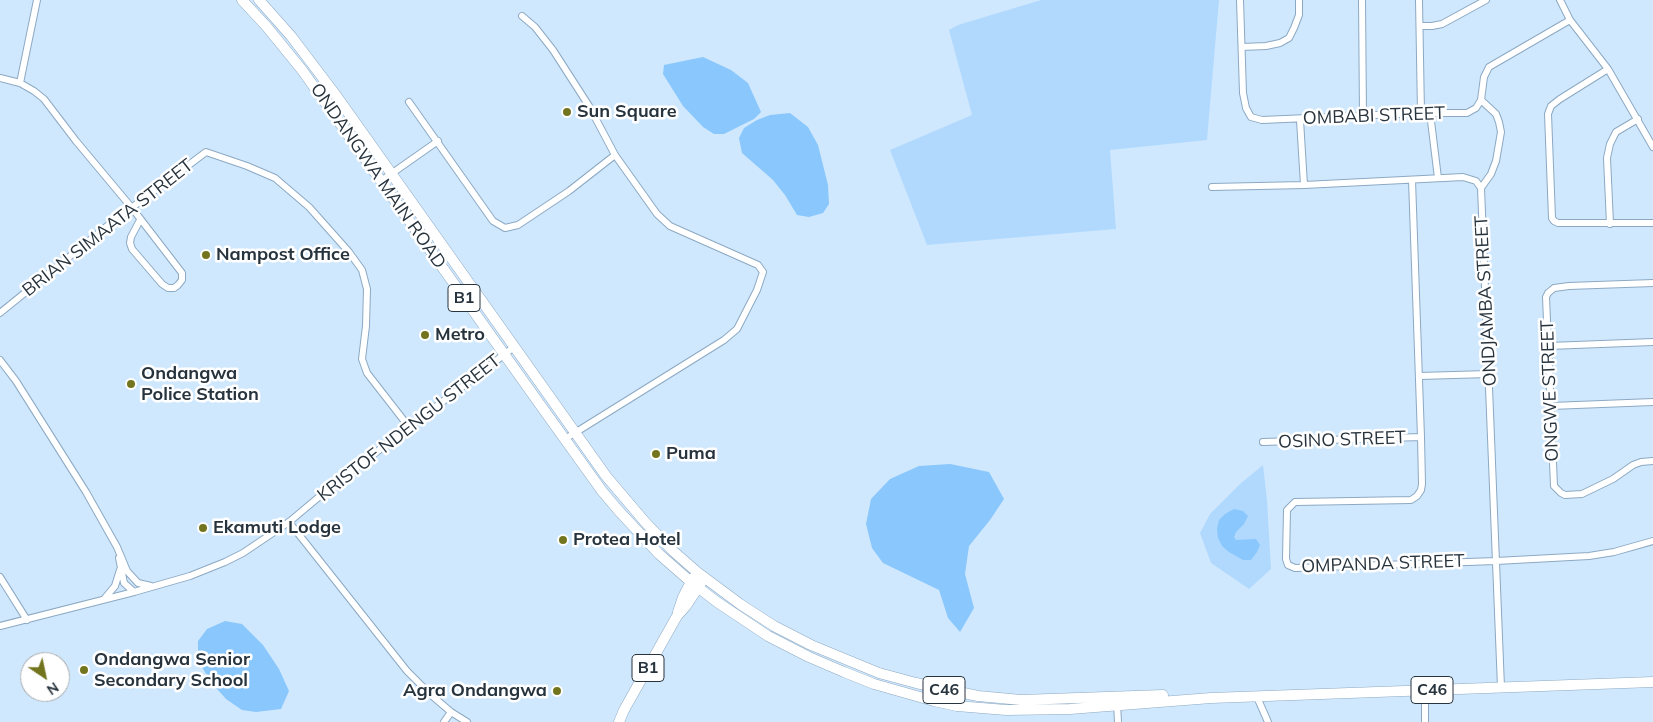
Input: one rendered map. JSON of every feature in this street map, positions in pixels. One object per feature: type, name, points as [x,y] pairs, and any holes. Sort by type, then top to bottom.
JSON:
[{"type":"main road","name":"ONDANGWA MAIN ROAD","points":[[242,0],[284,46],[602,491],[660,554],[694,584]]},
{"type":"main road","name":"ONDANGWA MAIN ROAD","points":[[259,0],[291,36],[392,173],[626,502],[673,551],[701,574]]},
{"type":"main road","name":"B1","points":[[619,722],[678,616],[683,597],[701,574]]},
{"type":"main road","name":"C46","points":[[701,574],[740,604],[774,626],[811,645],[879,673],[938,689],[978,696],[1021,700],[1117,701],[1653,682]]},
{"type":"main road","name":"C46","points":[[694,584],[739,618],[768,636],[809,657],[874,684],[934,702],[1006,710],[1070,709],[1117,701]]},
{"type":"street","points":[[20,83],[37,0]]},
{"type":"street","name":"OMBABI STREET","points":[[1240,0],[1243,93],[1246,108],[1251,117],[1262,120],[1300,120],[1363,115],[1467,114],[1476,108],[1481,100]]},
{"type":"street","points":[[1242,47],[1273,45],[1288,38],[1299,15],[1299,0]]},
{"type":"street","points":[[1362,0],[1363,115]]},
{"type":"street","points":[[1419,0],[1421,113]]},
{"type":"street","points":[[1420,26],[1442,24],[1486,0]]},
{"type":"street","points":[[1560,0],[1570,20],[1608,69],[1653,147]]},
{"type":"street","points":[[522,16],[535,27],[553,50],[589,106],[616,155],[657,214],[670,226],[758,265],[763,272],[737,329],[724,340],[565,438]]},
{"type":"street","points":[[1212,187],[1304,185],[1463,177],[1476,182],[1481,188],[1491,174],[1496,161],[1501,132],[1496,114],[1481,100],[1484,77],[1489,67],[1570,20]]},
{"type":"street","points":[[1608,69],[1551,106],[1548,114],[1552,218],[1558,223],[1653,223]]},
{"type":"street","points":[[0,78],[20,83],[44,99],[132,208],[182,274],[182,280],[174,288],[168,288],[162,284],[132,249],[131,237],[140,220]]},
{"type":"street","points":[[409,102],[493,221],[505,228],[518,226],[616,155]]},
{"type":"street","points":[[1430,113],[1438,178]]},
{"type":"street","points":[[1610,224],[1607,158],[1610,144],[1616,132],[1638,119]]},
{"type":"street","points":[[1300,120],[1304,185]]},
{"type":"street","points":[[381,181],[438,141]]},
{"type":"street","name":"BRIAN SIMAATA STREET","points":[[0,312],[106,227],[206,152],[275,178],[309,207],[349,252],[362,270],[367,289],[366,326],[362,359],[367,373],[409,427]]},
{"type":"street","name":"OMPANDA STREET","points":[[1412,180],[1421,437],[1421,490],[1411,500],[1295,502],[1287,510],[1286,559],[1288,565],[1294,568],[1496,561],[1601,555],[1653,541]]},
{"type":"street","name":"ONDJAMBA STREET","points":[[1481,188],[1501,688]]},
{"type":"street","name":"ONGWE STREET","points":[[1653,283],[1569,286],[1554,288],[1546,297],[1554,486],[1561,493],[1582,494],[1613,479],[1633,465],[1653,461]]},
{"type":"street","points":[[1549,346],[1653,342]]},
{"type":"street","name":"KRISTOF NDENGU STREET","points":[[0,626],[134,592],[190,576],[225,562],[288,522],[332,486],[514,347]]},
{"type":"street","points":[[0,360],[16,381],[86,492],[117,547],[130,575],[138,583],[153,586]]},
{"type":"street","points":[[1419,376],[1489,374]]},
{"type":"street","points":[[1551,406],[1653,402]]},
{"type":"street","name":"OSINO STREET","points":[[1263,442],[1421,437]]},
{"type":"street","points":[[288,522],[408,671],[430,694],[451,712],[467,722]]},
{"type":"street","points":[[117,547],[124,583],[134,592]]},
{"type":"street","points":[[105,599],[115,586],[120,569]]},
{"type":"street","points":[[0,577],[26,620]]},
{"type":"street","points":[[1425,690],[1425,722]]},
{"type":"street","points":[[1257,697],[1268,722]]},
{"type":"street","points":[[1117,701],[1118,722]]},
{"type":"street","points":[[444,722],[451,712]]},
{"type":"shaded area","points":[[1041,0],[1219,0],[1207,140],[1110,150],[1116,229],[927,245],[890,150],[972,115],[949,30],[958,25]]},
{"type":"shaded area","points":[[703,57],[731,70],[748,83],[761,112],[754,119],[724,134],[714,134],[703,127],[683,106],[663,74],[664,65]]},
{"type":"shaded area","points":[[790,113],[808,127],[818,145],[828,185],[829,204],[823,213],[809,217],[797,215],[773,180],[742,153],[739,138],[744,128],[757,120],[770,115]]},
{"type":"shaded area","points":[[950,464],[989,472],[1004,499],[969,546],[965,574],[974,608],[960,632],[948,618],[939,590],[883,563],[872,548],[866,524],[871,499],[890,479],[919,466]]},
{"type":"shaded area","points":[[1263,465],[1271,569],[1249,589],[1211,563],[1200,533],[1210,514],[1240,484]]},
{"type":"shaded area","points":[[1234,509],[1243,511],[1248,516],[1244,524],[1236,532],[1234,537],[1236,540],[1256,539],[1260,545],[1251,560],[1243,560],[1229,552],[1222,546],[1218,538],[1219,520]]},
{"type":"shaded area","points":[[225,621],[242,624],[263,645],[279,669],[289,691],[281,709],[256,712],[242,710],[226,699],[210,681],[198,660],[198,641],[207,629]]},
{"type":"place","name":"Sun Square","points":[[567,112]]},
{"type":"place","name":"Nampost Office","points":[[206,255]]},
{"type":"place","name":"Metro","points":[[425,335]]},
{"type":"place","name":"Ondangwa Police Station","points":[[131,384]]},
{"type":"place","name":"Puma","points":[[656,454]]},
{"type":"place","name":"Ekamuti Lodge","points":[[203,528]]},
{"type":"place","name":"Protea Hotel","points":[[563,540]]},
{"type":"place","name":"Ondangwa Senior Secondary School","points":[[84,670]]},
{"type":"place","name":"Agra Ondangwa","points":[[557,691]]}]
